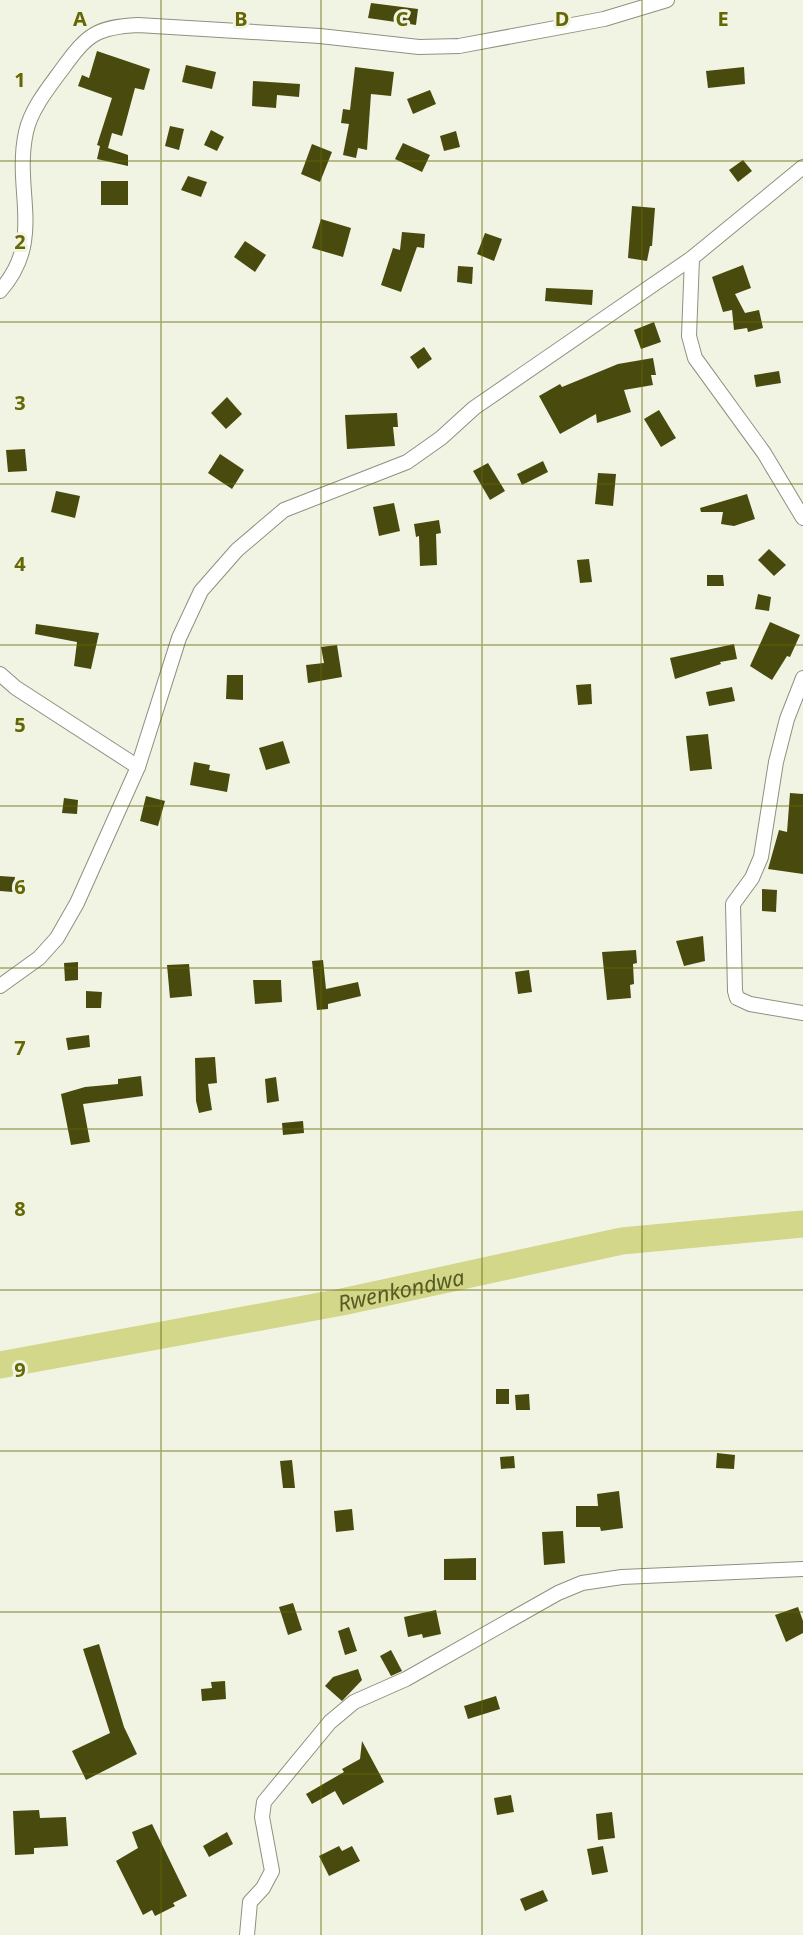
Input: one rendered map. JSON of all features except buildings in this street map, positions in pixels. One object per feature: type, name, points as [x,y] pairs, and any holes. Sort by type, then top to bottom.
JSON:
[{"type":"street","points":[[0,291],[12,277],[24,254],[26,232],[23,154],[27,130],[45,92],[70,57],[93,33],[113,26],[138,25],[320,36],[419,47],[459,46],[604,19],[667,0]]},
{"type":"street","points":[[0,986],[39,958],[57,938],[77,903],[138,766],[179,638],[201,591],[237,550],[284,510],[407,462],[441,438],[474,408],[692,258],[803,167]]},
{"type":"street","points":[[692,258],[689,336],[695,358],[764,453],[803,518]]},
{"type":"street","points":[[0,674],[16,688],[138,766]]},
{"type":"street","points":[[803,678],[786,719],[759,863],[752,878],[737,896],[731,913],[737,998],[744,1002],[803,1013]]},
{"type":"street","points":[[247,1935],[250,1902],[263,1888],[272,1871],[262,1816],[264,1802],[330,1722],[354,1702],[406,1679],[558,1593],[582,1583],[622,1577],[803,1569]]},
{"type":"waterway","name":"Rwenkondwa","points":[[0,1365],[342,1302],[622,1241],[803,1224]]}]
